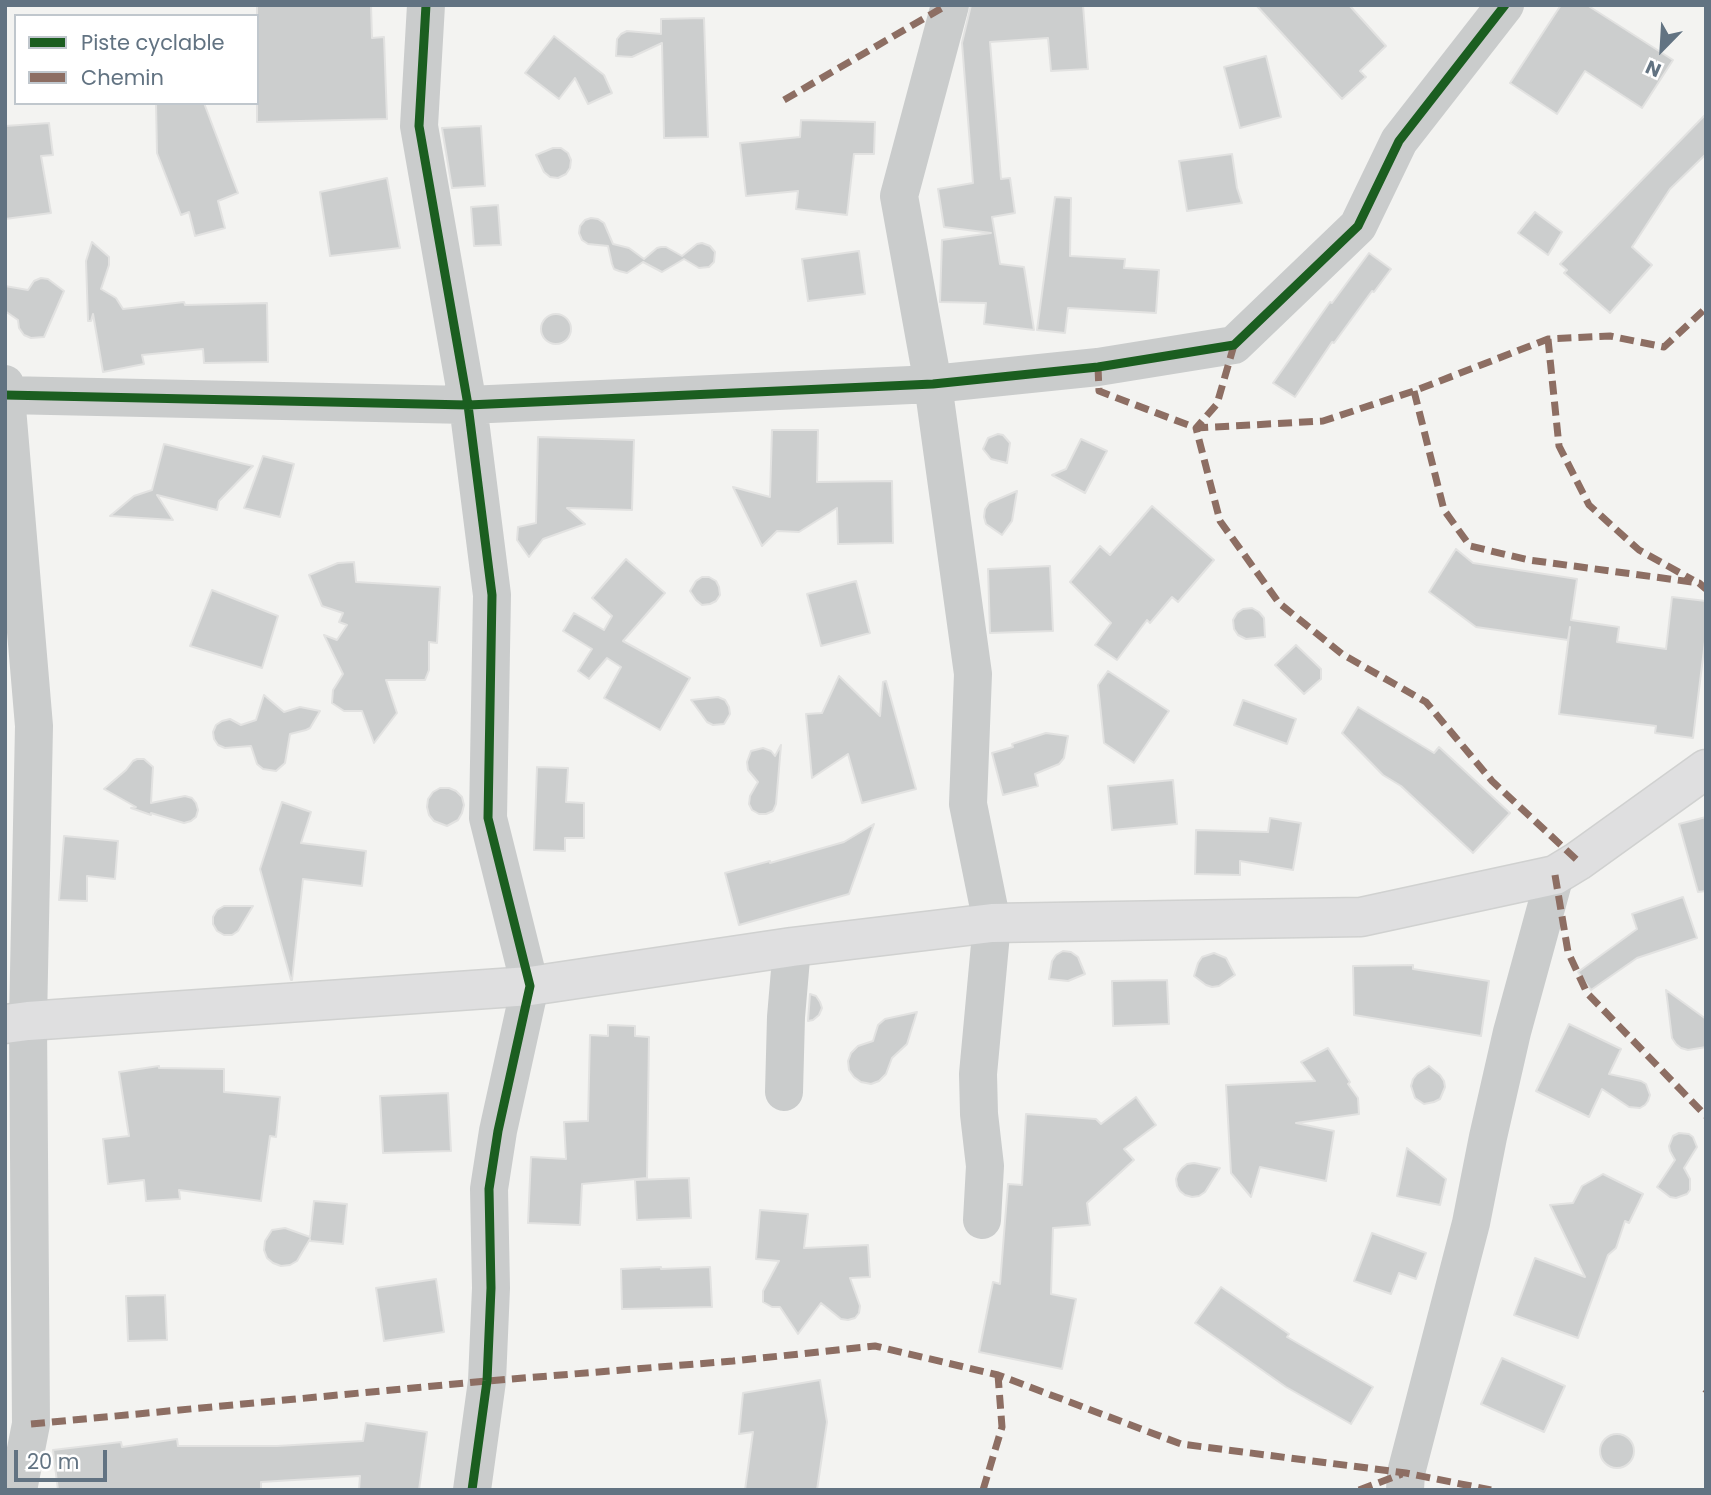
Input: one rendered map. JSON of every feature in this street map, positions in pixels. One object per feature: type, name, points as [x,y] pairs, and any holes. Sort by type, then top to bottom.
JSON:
[{"type":"main road","points":[[17,1022],[530,986],[792,947],[992,923],[1361,917],[1555,875],[1706,769]]},
{"type":"street","points":[[426,5],[419,126],[468,405],[492,595],[488,818],[530,986],[498,1131],[489,1189],[491,1288],[487,1381],[472,1490]]},
{"type":"street","points":[[950,5],[899,196],[933,384],[973,674],[968,804],[992,923],[978,1074],[985,1166],[982,1220]]},
{"type":"street","points":[[18,1490],[30,1424],[18,1305],[17,1022],[34,726],[6,391],[468,405],[933,384],[1098,367],[1234,345],[1357,226],[1399,141],[1505,5]]},
{"type":"street","points":[[1405,1490],[1406,1473],[1471,1223],[1512,1032],[1555,875]]},
{"type":"street","points":[[784,1092],[786,1017],[792,947]]},
{"type":"building","points":[[257,5],[371,5],[372,38],[384,37],[387,119],[257,122]]},
{"type":"building","points":[[971,5],[1083,5],[1088,69],[1051,71],[1048,38],[990,42],[1001,179],[1010,178],[1015,213],[992,217],[1000,264],[1024,267],[1034,330],[984,324],[986,303],[940,302],[942,240],[991,233],[944,227],[938,189],[973,183],[962,43]]},
{"type":"building","points":[[1256,5],[1349,5],[1386,46],[1360,71],[1366,77],[1342,99]]},
{"type":"building","points":[[1561,5],[1587,5],[1673,60],[1642,108],[1585,71],[1557,114],[1510,83]]},
{"type":"building","points":[[704,18],[708,137],[664,138],[662,43],[632,57],[616,56],[617,39],[627,31],[661,34],[661,19]]},
{"type":"building","points":[[554,36],[604,75],[612,93],[588,104],[575,78],[559,99],[525,73]]},
{"type":"building","points":[[1266,56],[1281,117],[1240,128],[1224,67]]},
{"type":"building","points":[[156,105],[205,105],[238,193],[218,201],[225,228],[195,236],[189,212],[181,215],[157,153]]},
{"type":"building","points":[[1706,114],[1706,154],[1670,189],[1632,247],[1652,265],[1610,313],[1564,273],[1567,270],[1560,264]]},
{"type":"building","points":[[801,120],[875,122],[874,154],[854,154],[847,215],[796,209],[798,191],[746,196],[740,143],[800,137]]},
{"type":"building","points":[[49,123],[53,155],[41,156],[51,213],[5,219],[5,126]]},
{"type":"building","points":[[481,126],[485,186],[452,188],[442,128]]},
{"type":"building","points":[[553,148],[561,148],[568,153],[571,160],[566,174],[558,178],[550,177],[544,172],[536,155]]},
{"type":"building","points":[[1232,154],[1242,203],[1187,211],[1179,161]]},
{"type":"building","points":[[387,178],[400,248],[330,256],[320,192]]},
{"type":"building","points":[[1055,197],[1071,198],[1070,256],[1125,259],[1124,268],[1159,270],[1156,313],[1068,308],[1065,333],[1037,330]]},
{"type":"building","points":[[498,205],[501,245],[474,246],[471,207]]},
{"type":"building","points":[[1535,212],[1562,232],[1548,255],[1518,233]]},
{"type":"building","points":[[591,218],[604,223],[613,244],[629,248],[644,259],[661,247],[682,256],[702,243],[715,252],[714,262],[709,267],[699,268],[684,259],[662,272],[643,262],[627,273],[619,271],[614,269],[608,246],[588,244],[582,240],[580,226]]},
{"type":"building","points":[[92,242],[109,257],[101,289],[116,298],[123,309],[184,302],[185,305],[267,303],[268,362],[204,363],[203,349],[142,355],[144,364],[103,372],[93,314],[91,321],[88,321],[86,261]]},
{"type":"building","points":[[859,251],[865,294],[808,301],[802,259]]},
{"type":"building","points":[[1369,253],[1391,269],[1334,343],[1332,342],[1295,397],[1273,383],[1330,302],[1332,303]]},
{"type":"building","points":[[48,279],[64,291],[44,337],[31,338],[24,335],[18,320],[5,311],[5,286],[28,290],[34,281]]},
{"type":"building","points":[[556,314],[567,318],[571,329],[567,340],[556,344],[545,340],[541,329],[545,318]]},
{"type":"building","points":[[772,430],[818,430],[817,482],[892,481],[893,543],[838,544],[837,508],[799,532],[777,531],[762,546],[733,487],[770,497]]},
{"type":"building","points":[[1003,435],[1010,443],[1007,463],[991,459],[983,449],[988,438]]},
{"type":"building","points":[[538,437],[634,440],[632,510],[567,508],[585,524],[543,539],[529,557],[517,540],[518,527],[536,523]]},
{"type":"building","points":[[1081,439],[1107,451],[1085,493],[1052,475],[1066,469]]},
{"type":"building","points":[[164,444],[253,466],[219,501],[217,510],[157,495],[173,520],[110,516],[134,496],[152,490]]},
{"type":"building","points":[[263,456],[294,464],[280,517],[244,508]]},
{"type":"building","points":[[1017,491],[1012,521],[1002,535],[986,524],[985,509],[989,503]]},
{"type":"building","points":[[1152,506],[1214,560],[1178,602],[1172,597],[1150,623],[1147,620],[1117,660],[1095,645],[1111,623],[1070,582],[1100,546],[1110,555]]},
{"type":"building","points":[[1456,549],[1473,563],[1577,579],[1571,620],[1619,627],[1617,642],[1666,649],[1672,597],[1706,601],[1706,633],[1693,738],[1655,733],[1656,726],[1559,714],[1570,627],[1568,640],[1476,627],[1429,592]]},
{"type":"building","points":[[626,559],[665,593],[623,641],[690,678],[660,730],[604,698],[621,667],[607,658],[589,679],[578,671],[592,649],[563,631],[574,613],[604,630],[612,616],[592,598]]},
{"type":"building","points":[[354,562],[356,582],[440,587],[437,643],[429,642],[429,670],[425,680],[386,680],[397,713],[374,743],[362,711],[344,711],[332,703],[333,690],[343,674],[324,635],[337,640],[347,625],[339,622],[343,613],[322,606],[309,575],[338,563]]},
{"type":"building","points":[[1050,566],[1053,631],[990,633],[988,569]]},
{"type":"building","points":[[702,577],[716,581],[719,587],[720,595],[710,604],[702,605],[690,591]]},
{"type":"building","points":[[856,581],[870,633],[821,646],[807,594]]},
{"type":"building","points":[[212,590],[278,616],[262,668],[190,646]]},
{"type":"building","points":[[1252,608],[1264,618],[1265,637],[1246,639],[1234,629],[1233,620],[1237,613]]},
{"type":"building","points":[[1296,645],[1321,669],[1321,679],[1304,694],[1275,665]]},
{"type":"building","points":[[1108,671],[1169,711],[1134,763],[1104,743],[1098,685]]},
{"type":"building","points":[[839,676],[880,716],[883,682],[886,681],[916,789],[862,803],[848,754],[812,778],[806,714],[822,713]]},
{"type":"building","points":[[264,695],[284,712],[300,707],[320,711],[310,728],[290,734],[285,763],[276,771],[263,769],[257,764],[251,746],[225,748],[218,745],[214,739],[216,725],[222,721],[230,719],[241,725],[256,720]]},
{"type":"building","points":[[718,697],[725,700],[730,714],[724,724],[713,725],[707,722],[691,700]]},
{"type":"building","points":[[1243,700],[1296,719],[1287,744],[1234,725]]},
{"type":"building","points":[[1358,707],[1434,753],[1439,747],[1510,813],[1473,853],[1401,786],[1383,775],[1342,733]]},
{"type":"building","points":[[1046,733],[1068,736],[1064,758],[1059,764],[1035,774],[1038,786],[1003,795],[992,753]]},
{"type":"building","points":[[781,745],[776,804],[773,811],[759,814],[752,810],[749,804],[750,796],[758,782],[748,770],[747,762],[751,751],[763,748],[775,756]]},
{"type":"building","points":[[137,759],[144,759],[153,767],[151,803],[185,796],[192,798],[198,810],[196,817],[184,823],[151,815],[131,808],[136,807],[104,789]]},
{"type":"building","points":[[537,767],[568,768],[566,802],[584,803],[584,838],[565,838],[565,851],[534,850]]},
{"type":"building","points":[[1173,780],[1177,824],[1112,830],[1108,786]]},
{"type":"building","points":[[440,788],[456,791],[462,797],[464,805],[458,820],[447,826],[434,821],[427,807],[428,799]]},
{"type":"building","points":[[282,802],[311,812],[301,843],[366,851],[362,886],[303,879],[292,980],[260,869]]},
{"type":"building","points":[[1706,817],[1706,891],[1698,892],[1679,824]]},
{"type":"building","points":[[1270,818],[1301,823],[1293,870],[1240,861],[1240,875],[1195,874],[1196,830],[1268,832]]},
{"type":"building","points":[[874,824],[849,894],[739,925],[725,873],[844,842]]},
{"type":"building","points":[[64,836],[118,841],[115,879],[87,876],[87,901],[59,900]]},
{"type":"building","points":[[1683,897],[1697,938],[1637,958],[1591,990],[1578,972],[1637,929],[1632,914]]},
{"type":"building","points":[[224,906],[253,906],[238,931],[232,935],[217,931],[213,924],[217,910]]},
{"type":"building","points":[[1063,951],[1078,957],[1085,974],[1068,981],[1049,979],[1052,961]]},
{"type":"building","points":[[1214,953],[1226,958],[1235,975],[1219,986],[1212,987],[1194,976],[1202,957]]},
{"type":"building","points":[[1413,965],[1413,969],[1489,981],[1481,1036],[1354,1015],[1353,966]]},
{"type":"building","points":[[1167,980],[1169,1024],[1113,1026],[1112,981]]},
{"type":"building","points":[[1666,990],[1706,1019],[1706,1047],[1688,1050],[1676,1044],[1672,1038]]},
{"type":"building","points":[[810,994],[816,996],[822,1008],[819,1015],[808,1021]]},
{"type":"building","points":[[917,1012],[907,1044],[892,1058],[886,1074],[871,1084],[854,1077],[849,1070],[851,1053],[858,1046],[873,1041],[878,1025],[885,1019]]},
{"type":"building","points":[[1569,1024],[1621,1049],[1609,1074],[1646,1084],[1650,1095],[1645,1105],[1640,1108],[1629,1107],[1602,1089],[1589,1117],[1536,1091]]},
{"type":"building","points":[[608,1025],[635,1026],[635,1036],[649,1037],[647,1178],[582,1184],[580,1225],[528,1223],[531,1157],[566,1159],[564,1122],[588,1121],[590,1035],[608,1036]]},
{"type":"building","points":[[1328,1048],[1358,1098],[1359,1114],[1296,1123],[1334,1131],[1326,1181],[1260,1167],[1251,1197],[1231,1173],[1226,1085],[1315,1081],[1301,1062]]},
{"type":"building","points":[[159,1066],[224,1069],[224,1092],[280,1097],[276,1137],[270,1136],[261,1201],[179,1190],[180,1199],[146,1201],[144,1180],[108,1184],[103,1139],[129,1136],[119,1072]]},
{"type":"building","points":[[1429,1066],[1440,1075],[1445,1087],[1440,1099],[1424,1104],[1415,1098],[1411,1086],[1417,1074]]},
{"type":"building","points":[[448,1093],[451,1151],[383,1153],[380,1096]]},
{"type":"building","points":[[1136,1097],[1156,1125],[1124,1149],[1134,1160],[1087,1203],[1090,1225],[1053,1228],[1051,1294],[1076,1299],[1062,1369],[979,1352],[993,1282],[1000,1284],[1008,1184],[1022,1185],[1026,1114],[1096,1119],[1101,1124]]},
{"type":"building","points":[[1679,1133],[1693,1137],[1697,1147],[1684,1168],[1690,1179],[1690,1190],[1676,1198],[1670,1197],[1657,1187],[1675,1160],[1669,1146],[1673,1136]]},
{"type":"building","points":[[1407,1148],[1446,1179],[1440,1205],[1397,1196]]},
{"type":"building","points":[[1194,1163],[1220,1168],[1205,1192],[1192,1197],[1180,1191],[1176,1179],[1182,1168]]},
{"type":"building","points":[[1603,1174],[1643,1194],[1629,1223],[1625,1221],[1616,1248],[1608,1255],[1578,1338],[1514,1315],[1535,1258],[1585,1277],[1550,1205],[1573,1203],[1582,1186]]},
{"type":"building","points":[[689,1178],[691,1218],[637,1220],[635,1180]]},
{"type":"building","points":[[314,1201],[347,1204],[343,1244],[310,1239],[297,1261],[281,1266],[273,1263],[264,1250],[265,1241],[272,1230],[285,1228],[310,1237]]},
{"type":"building","points":[[760,1210],[808,1214],[804,1248],[868,1245],[870,1277],[850,1278],[860,1306],[855,1318],[841,1319],[821,1303],[798,1334],[780,1307],[772,1307],[763,1302],[763,1291],[779,1261],[756,1259]]},
{"type":"building","points":[[1372,1233],[1426,1253],[1416,1279],[1399,1273],[1391,1294],[1354,1281]]},
{"type":"building","points":[[710,1267],[712,1307],[622,1309],[621,1269]]},
{"type":"building","points":[[436,1279],[444,1332],[384,1341],[376,1288]]},
{"type":"building","points":[[1221,1287],[1289,1334],[1287,1337],[1373,1387],[1351,1424],[1286,1387],[1195,1323]]},
{"type":"building","points":[[165,1295],[167,1340],[128,1341],[126,1296]]},
{"type":"building","points":[[1502,1358],[1565,1386],[1544,1432],[1481,1404]]},
{"type":"building","points":[[820,1380],[827,1422],[817,1490],[745,1490],[753,1432],[739,1434],[743,1393]]},
{"type":"building","points":[[366,1423],[427,1432],[419,1490],[359,1490],[360,1476],[261,1482],[261,1490],[58,1490],[53,1450],[121,1442],[122,1447],[177,1439],[178,1446],[277,1446],[363,1441]]},
{"type":"building","points":[[1617,1434],[1629,1439],[1634,1451],[1629,1463],[1617,1468],[1605,1463],[1600,1451],[1605,1439]]},
{"type":"marked path","points":[[784,100],[947,5]]},
{"type":"marked path","points":[[1098,367],[1099,391],[1196,428],[1323,421],[1414,391],[1548,339],[1610,336],[1664,347],[1706,308]]},
{"type":"marked path","points":[[1548,339],[1559,446],[1589,505],[1639,550],[1693,580]]},
{"type":"marked path","points":[[1234,345],[1217,404],[1196,428],[1220,521],[1279,603],[1342,654],[1426,702],[1492,781],[1578,861]]},
{"type":"marked path","points":[[1414,391],[1444,510],[1470,546],[1529,560],[1699,583],[1706,589]]},
{"type":"marked path","points":[[1555,875],[1568,952],[1587,993],[1706,1116]]},
{"type":"marked path","points":[[31,1424],[875,1346],[998,1375],[1181,1444],[1406,1473],[1491,1490]]},
{"type":"marked path","points":[[983,1490],[1002,1427],[998,1375]]},
{"type":"marked path","points":[[1359,1490],[1402,1474]]},
{"type":"cycle path","points":[[426,5],[419,126],[468,405],[492,595],[488,818],[530,986],[498,1131],[489,1189],[491,1288],[487,1381],[472,1490]]},
{"type":"cycle path","points":[[5,395],[468,405],[933,384],[1098,367],[1234,345],[1358,226],[1399,141],[1505,5]]}]
